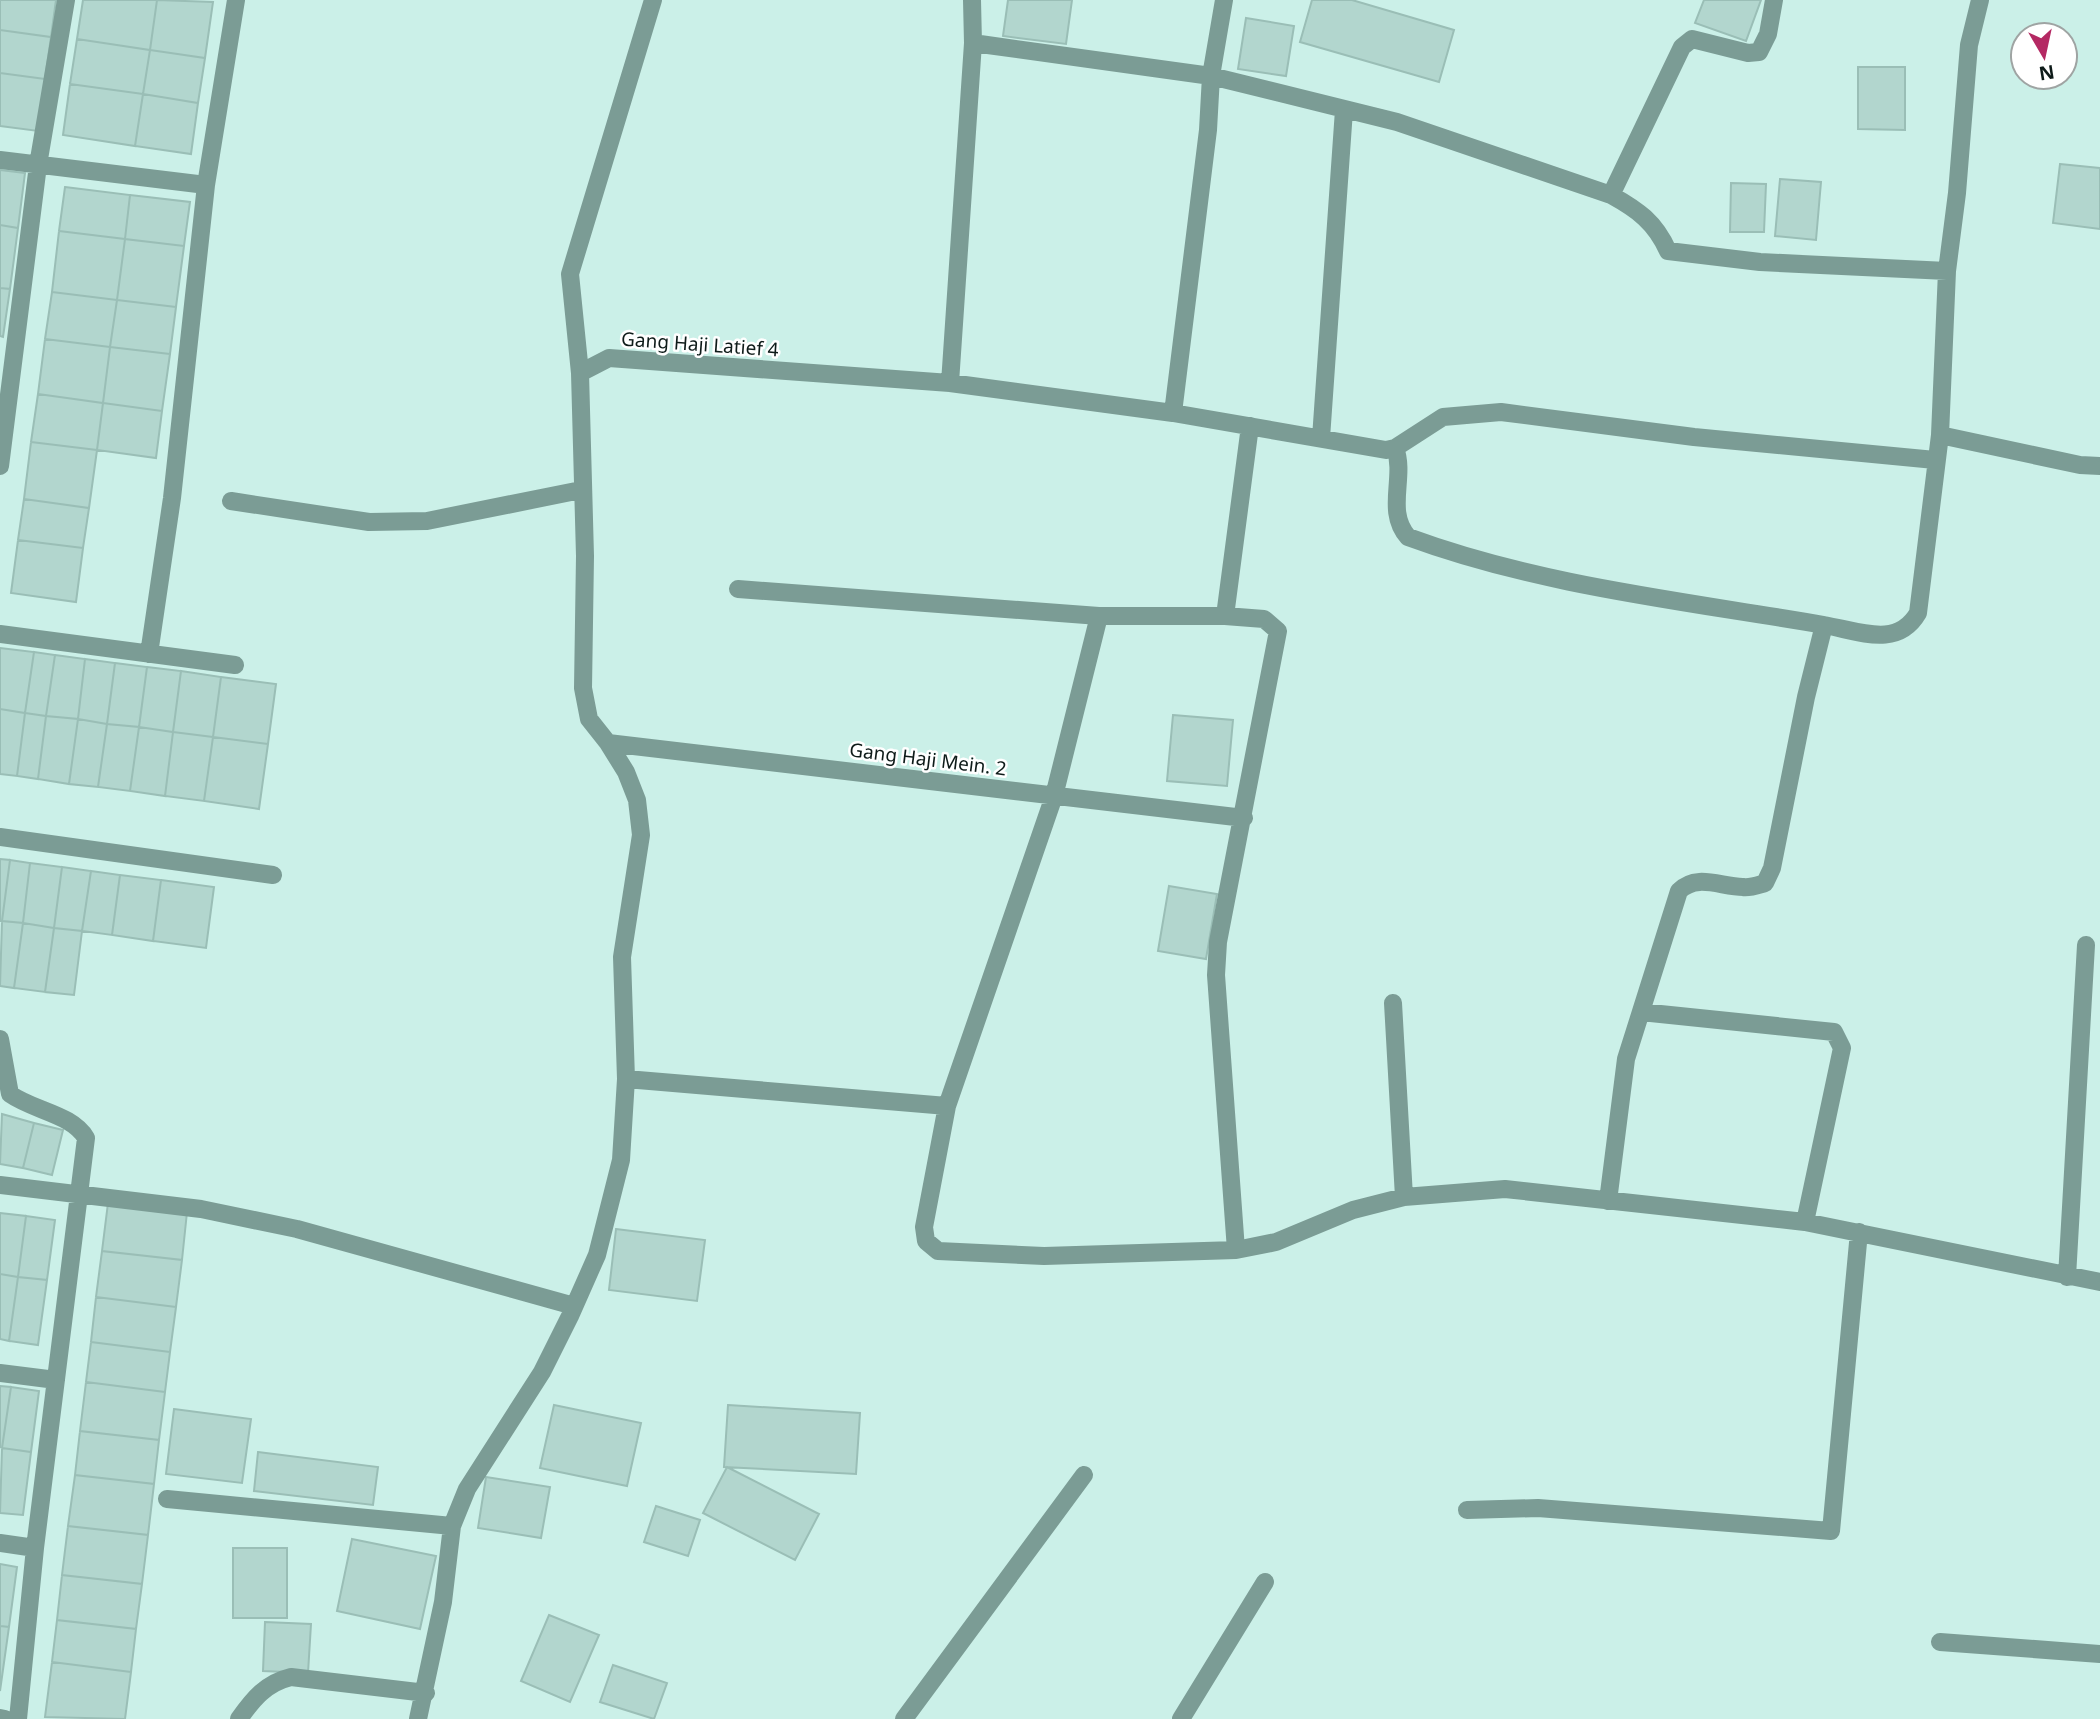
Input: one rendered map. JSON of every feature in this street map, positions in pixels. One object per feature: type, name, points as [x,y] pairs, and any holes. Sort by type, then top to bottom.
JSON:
[{"type":"street","points":[[0,466],[38,165],[66,0]]},
{"type":"street","points":[[149,654],[172,498],[206,185],[236,0]]},
{"type":"street","points":[[418,1719],[426,1693],[443,1602],[452,1526],[467,1489],[542,1372],[574,1306],[597,1255],[621,1160],[626,1079],[622,957],[641,835],[637,800],[626,772],[589,719],[583,688],[585,556],[579,373],[570,274],[653,0]]},
{"type":"street","points":[[950,383],[973,43],[972,0],[965,0]]},
{"type":"street","points":[[1173,413],[1208,130],[1211,76],[1223,0]]},
{"type":"street","points":[[1611,195],[1682,47],[1692,39],[1748,53],[1759,52],[1768,34],[1774,0]]},
{"type":"street","points":[[1935,460],[1694,437],[1501,412],[1443,416],[1395,448],[1400,471],[1396,510],[1408,537],[1471,561],[1554,579],[1891,636],[1910,625],[1918,613],[1940,435],[1947,271],[1957,193],[1969,45],[1980,0]]},
{"type":"street","points":[[973,43],[1211,76],[1397,122],[1611,195],[1645,214],[1659,231],[1668,251],[1760,262],[1947,271]]},
{"type":"street","points":[[1321,438],[1344,110]]},
{"type":"street","points":[[0,160],[206,185]]},
{"type":"street","name":"Gang Haji Latief 4","points":[[579,373],[609,359],[950,383],[1173,413],[1386,450],[1395,448]]},
{"type":"street","points":[[1225,616],[1250,426]]},
{"type":"street","points":[[1940,435],[2080,465],[2100,466]]},
{"type":"street","points":[[231,501],[369,522],[427,521],[581,490]]},
{"type":"street","points":[[738,589],[1100,615],[1264,619],[1279,631],[1218,942],[1216,975],[1236,1250]]},
{"type":"street","points":[[1100,615],[1054,796],[947,1106],[924,1227],[926,1241],[938,1251],[1044,1256],[1236,1250],[1276,1242],[1353,1210],[1404,1197],[1505,1189],[1805,1222],[2100,1282]]},
{"type":"street","points":[[1608,1201],[1626,1059],[1679,891],[1686,884],[1697,881],[1746,888],[1765,883],[1772,868],[1806,698],[1824,625]]},
{"type":"street","points":[[0,634],[235,665]]},
{"type":"street","name":"Gang Haji Mein. 2","points":[[608,743],[1244,818]]},
{"type":"street","points":[[0,837],[273,875]]},
{"type":"street","points":[[2067,1277],[2086,945]]},
{"type":"street","points":[[1393,1003],[1404,1197]]},
{"type":"street","points":[[1641,1012],[1834,1032],[1839,1038],[1842,1048],[1805,1222]]},
{"type":"street","points":[[0,1039],[10,1094],[27,1106],[80,1127],[86,1138],[35,1548],[18,1719]]},
{"type":"street","points":[[626,1079],[947,1106]]},
{"type":"street","points":[[0,1185],[201,1209],[297,1229],[574,1306]]},
{"type":"street","points":[[1467,1510],[1538,1508],[1831,1531],[1860,1233]]},
{"type":"street","points":[[0,1373],[56,1380]]},
{"type":"street","points":[[904,1719],[1084,1475]]},
{"type":"street","points":[[167,1499],[452,1526]]},
{"type":"street","points":[[0,1543],[35,1548]]},
{"type":"street","points":[[1181,1719],[1265,1582]]},
{"type":"street","points":[[1940,1642],[2100,1654]]},
{"type":"street","points":[[239,1719],[255,1697],[275,1681],[291,1677],[426,1693]]},
{"type":"street","points":[[0,1718],[5,1719]]},
{"type":"building","points":[[0,0],[56,0],[51,37],[0,30]]},
{"type":"building","points":[[83,0],[157,0],[150,50],[77,39]]},
{"type":"building","points":[[157,0],[213,2],[205,58],[150,50]]},
{"type":"building","points":[[1008,0],[1072,0],[1066,44],[1003,36]]},
{"type":"building","points":[[1312,0],[1352,0],[1454,30],[1439,82],[1300,42]]},
{"type":"building","points":[[1704,0],[1761,0],[1746,41],[1695,23]]},
{"type":"building","points":[[1246,18],[1294,26],[1286,76],[1238,69]]},
{"type":"building","points":[[0,30],[51,37],[45,79],[0,73]]},
{"type":"building","points":[[77,39],[150,50],[143,94],[70,84]]},
{"type":"building","points":[[150,50],[205,58],[198,103],[143,94]]},
{"type":"building","points":[[1858,67],[1905,67],[1905,130],[1858,129]]},
{"type":"building","points":[[0,73],[45,79],[38,131],[0,126]]},
{"type":"building","points":[[70,84],[143,94],[135,146],[63,135]]},
{"type":"building","points":[[143,94],[198,103],[191,154],[135,146]]},
{"type":"building","points":[[2060,164],[2100,168],[2100,229],[2053,223]]},
{"type":"building","points":[[0,170],[25,173],[18,228],[0,225]]},
{"type":"building","points":[[1780,179],[1821,182],[1816,240],[1775,236]]},
{"type":"building","points":[[1731,183],[1766,184],[1764,232],[1730,232]]},
{"type":"building","points":[[65,187],[130,195],[125,239],[59,231]]},
{"type":"building","points":[[130,195],[190,202],[184,246],[125,239]]},
{"type":"building","points":[[0,225],[18,228],[10,289],[0,288]]},
{"type":"building","points":[[59,231],[125,239],[117,300],[52,292]]},
{"type":"building","points":[[125,239],[184,246],[176,307],[117,300]]},
{"type":"building","points":[[0,288],[10,289],[3,337],[0,336]]},
{"type":"building","points":[[52,292],[117,300],[110,347],[45,339]]},
{"type":"building","points":[[117,300],[176,307],[170,354],[110,347]]},
{"type":"building","points":[[45,339],[110,347],[103,403],[38,394]]},
{"type":"building","points":[[110,347],[170,354],[162,411],[103,403]]},
{"type":"building","points":[[38,394],[103,403],[97,450],[31,442]]},
{"type":"building","points":[[103,403],[162,411],[156,458],[97,450]]},
{"type":"building","points":[[31,442],[97,450],[89,508],[24,499]]},
{"type":"building","points":[[24,499],[89,508],[83,548],[18,540]]},
{"type":"building","points":[[18,540],[83,548],[76,602],[11,593]]},
{"type":"building","points":[[0,648],[34,652],[25,713],[0,709]]},
{"type":"building","points":[[34,652],[55,655],[46,716],[25,713]]},
{"type":"building","points":[[55,655],[85,659],[78,719],[46,716]]},
{"type":"building","points":[[85,659],[115,663],[107,724],[78,719]]},
{"type":"building","points":[[115,663],[147,667],[139,727],[107,724]]},
{"type":"building","points":[[147,667],[181,671],[173,732],[139,727]]},
{"type":"building","points":[[181,671],[221,677],[213,737],[173,732]]},
{"type":"building","points":[[221,677],[276,684],[268,744],[213,737]]},
{"type":"building","points":[[0,709],[25,713],[17,776],[0,774]]},
{"type":"building","points":[[25,713],[46,716],[38,779],[17,776]]},
{"type":"building","points":[[1173,715],[1233,720],[1227,786],[1167,781]]},
{"type":"building","points":[[46,716],[78,719],[69,784],[38,779]]},
{"type":"building","points":[[78,719],[107,724],[98,787],[69,784]]},
{"type":"building","points":[[107,724],[139,727],[130,791],[98,787]]},
{"type":"building","points":[[139,727],[173,732],[165,796],[130,791]]},
{"type":"building","points":[[173,732],[213,737],[204,801],[165,796]]},
{"type":"building","points":[[213,737],[268,744],[259,809],[204,801]]},
{"type":"building","points":[[0,859],[10,860],[2,921],[0,921]]},
{"type":"building","points":[[10,860],[30,863],[23,923],[2,921]]},
{"type":"building","points":[[30,863],[62,867],[54,928],[23,923]]},
{"type":"building","points":[[62,867],[91,871],[82,931],[54,928]]},
{"type":"building","points":[[91,871],[120,875],[112,935],[82,931]]},
{"type":"building","points":[[120,875],[161,880],[153,941],[112,935]]},
{"type":"building","points":[[161,880],[214,887],[206,948],[153,941]]},
{"type":"building","points":[[1169,886],[1217,894],[1206,959],[1158,951]]},
{"type":"building","points":[[2,921],[23,923],[14,988],[0,986]]},
{"type":"building","points":[[23,923],[54,928],[45,992],[14,988]]},
{"type":"building","points":[[54,928],[82,931],[74,995],[45,992]]},
{"type":"building","points":[[2,1114],[34,1123],[23,1168],[0,1164]]},
{"type":"building","points":[[34,1123],[63,1130],[52,1175],[23,1168]]},
{"type":"building","points":[[108,1203],[187,1212],[182,1260],[102,1251]]},
{"type":"building","points":[[0,1213],[26,1216],[18,1277],[0,1274]]},
{"type":"building","points":[[26,1216],[55,1220],[47,1280],[18,1277]]},
{"type":"building","points":[[616,1229],[705,1240],[697,1301],[609,1290]]},
{"type":"building","points":[[102,1251],[182,1260],[176,1307],[96,1297]]},
{"type":"building","points":[[0,1274],[18,1277],[9,1341],[0,1339]]},
{"type":"building","points":[[18,1277],[47,1280],[38,1345],[9,1341]]},
{"type":"building","points":[[96,1297],[176,1307],[170,1352],[91,1342]]},
{"type":"building","points":[[91,1342],[170,1352],[165,1392],[86,1382]]},
{"type":"building","points":[[86,1382],[165,1392],[159,1440],[80,1431]]},
{"type":"building","points":[[0,1386],[11,1387],[2,1448],[0,1447]]},
{"type":"building","points":[[11,1387],[39,1391],[31,1452],[2,1448]]},
{"type":"building","points":[[554,1405],[641,1423],[627,1486],[540,1468]]},
{"type":"building","points":[[728,1405],[860,1413],[856,1474],[724,1467]]},
{"type":"building","points":[[174,1409],[251,1419],[242,1483],[166,1474]]},
{"type":"building","points":[[80,1431],[159,1440],[154,1484],[75,1475]]},
{"type":"building","points":[[2,1448],[31,1452],[23,1515],[0,1513]]},
{"type":"building","points":[[258,1452],[378,1467],[373,1505],[254,1491]]},
{"type":"building","points":[[727,1467],[819,1514],[795,1560],[703,1513]]},
{"type":"building","points":[[75,1475],[154,1484],[148,1535],[68,1526]]},
{"type":"building","points":[[486,1477],[550,1487],[541,1538],[478,1528]]},
{"type":"building","points":[[656,1506],[700,1520],[688,1556],[644,1542]]},
{"type":"building","points":[[68,1526],[148,1535],[142,1584],[62,1575]]},
{"type":"building","points":[[352,1539],[436,1556],[420,1629],[337,1611]]},
{"type":"building","points":[[233,1548],[287,1548],[287,1618],[233,1618]]},
{"type":"building","points":[[0,1564],[17,1567],[9,1627],[0,1626]]},
{"type":"building","points":[[62,1575],[142,1584],[136,1629],[57,1620]]},
{"type":"building","points":[[549,1615],[599,1635],[570,1702],[521,1681]]},
{"type":"building","points":[[57,1620],[136,1629],[131,1672],[52,1662]]},
{"type":"building","points":[[265,1622],[311,1624],[308,1673],[263,1671]]},
{"type":"building","points":[[0,1626],[9,1627],[0,1691]]},
{"type":"building","points":[[52,1662],[131,1672],[125,1719],[45,1717]]},
{"type":"building","points":[[613,1665],[667,1683],[654,1719],[600,1702]]}]
